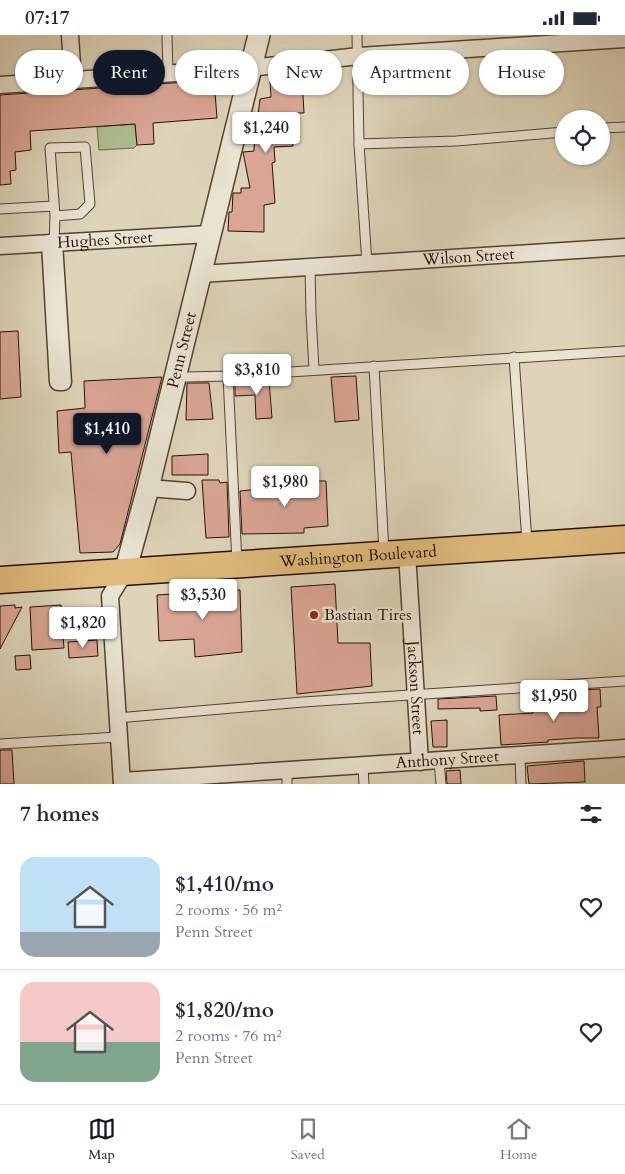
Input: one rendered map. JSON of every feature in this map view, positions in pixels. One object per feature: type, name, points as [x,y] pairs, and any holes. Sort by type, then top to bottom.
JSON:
[{"type":"main road","name":"Washington Boulevard","points":[[0,580],[625,539]]},
{"type":"street","points":[[70,35],[71,50]]},
{"type":"street","name":"Penn Street","points":[[255,50],[259,35]]},
{"type":"street","points":[[434,50],[574,39],[625,39]]},
{"type":"street","points":[[258,68],[352,57]]},
{"type":"street","points":[[83,80],[175,74]]},
{"type":"street","points":[[0,85],[15,84]]},
{"type":"street","name":"Penn Street","points":[[122,783],[110,596],[125,572],[148,488],[244,95]]},
{"type":"street","name":"Hughes Street","points":[[0,246],[209,234]]},
{"type":"street","points":[[52,243],[63,382],[58,382],[52,243]]},
{"type":"street","name":"Wilson Street","points":[[200,274],[625,247]]},
{"type":"street","points":[[148,488],[187,491]]},
{"type":"street","name":"Jackson Street","points":[[395,554],[416,694],[420,762]]},
{"type":"street","name":"Anthony Street","points":[[122,783],[287,777],[363,766],[625,749]]},
{"type":"lane","points":[[167,35],[168,74]]},
{"type":"lane","points":[[357,35],[358,50]]},
{"type":"lane","points":[[359,95],[367,264]]},
{"type":"lane","points":[[610,128],[625,127]]},
{"type":"lane","points":[[360,144],[456,141],[555,133]]},
{"type":"lane","points":[[52,243],[55,216],[50,148],[85,147],[90,204],[80,213],[55,216]]},
{"type":"lane","points":[[0,209],[54,206]]},
{"type":"lane","points":[[310,267],[314,370]]},
{"type":"lane","points":[[186,377],[625,351]]},
{"type":"lane","points":[[514,357],[528,545]]},
{"type":"lane","points":[[374,367],[395,554]]},
{"type":"lane","points":[[228,376],[238,565]]},
{"type":"lane","points":[[117,717],[416,694],[625,681]]},
{"type":"lane","points":[[0,744],[119,737]]},
{"type":"lane","points":[[520,756],[521,784]]},
{"type":"lane","points":[[439,761],[441,784]]},
{"type":"lane","points":[[363,766],[364,784]]},
{"type":"green space","points":[[135,124],[137,145],[134,148],[99,150],[97,127]]},
{"type":"building","points":[[165,83],[175,83],[175,95],[215,95],[217,118],[153,123],[154,144],[137,145],[135,124],[30,131],[31,150],[15,152],[16,170],[10,171],[11,184],[0,185],[0,95],[83,95],[83,89],[93,88],[93,95],[165,95]]},
{"type":"building","points":[[271,95],[303,95],[304,113],[291,113],[293,146],[274,147],[275,162],[272,163],[275,203],[264,205],[264,232],[228,231],[233,193],[241,193],[241,188],[250,188],[243,152],[254,151],[255,124],[257,124],[260,99],[271,97]]},
{"type":"building","points":[[18,331],[21,397],[0,399],[0,332]]},
{"type":"building","points":[[356,376],[359,420],[335,422],[331,377]]},
{"type":"building","points":[[162,377],[120,544],[113,552],[80,553],[71,452],[59,453],[57,411],[85,408],[84,381]]},
{"type":"building","points":[[269,380],[272,418],[256,419],[255,395],[235,396],[235,382]]},
{"type":"building","points":[[187,383],[209,383],[213,419],[186,420]]},
{"type":"building","points":[[208,454],[208,475],[172,475],[172,456]]},
{"type":"building","points":[[301,479],[301,481],[326,481],[328,526],[304,528],[304,533],[242,534],[240,491],[280,487],[279,480]]},
{"type":"building","points":[[202,480],[219,480],[220,483],[227,482],[229,537],[206,538]]},
{"type":"building","name":"Bastian Tires","points":[[335,584],[338,643],[370,643],[372,686],[297,694],[291,587]]},
{"type":"building","points":[[240,590],[242,652],[195,657],[194,639],[159,641],[157,595]]},
{"type":"building","points":[[15,605],[15,608],[22,607],[0,649],[0,606]]},
{"type":"building","points":[[61,605],[64,648],[32,650],[30,607]]},
{"type":"building","points":[[97,640],[98,656],[69,658],[68,642]]},
{"type":"building","points":[[30,655],[31,669],[16,670],[15,656]]},
{"type":"building","points":[[600,689],[601,707],[597,707],[599,738],[548,740],[548,742],[501,745],[499,715],[533,713],[533,709],[559,708],[559,705],[581,704],[580,690]]},
{"type":"building","points":[[496,696],[497,710],[480,711],[480,708],[438,709],[438,699]]},
{"type":"building","points":[[447,720],[447,747],[433,747],[431,721]]},
{"type":"building","points":[[0,750],[12,750],[14,784],[0,784]]},
{"type":"building","points":[[584,761],[585,782],[529,784],[527,766]]},
{"type":"building","points":[[460,770],[461,784],[447,784],[446,771]]},
{"type":"place","name":"Bastian Tires","points":[[314,615]]}]
